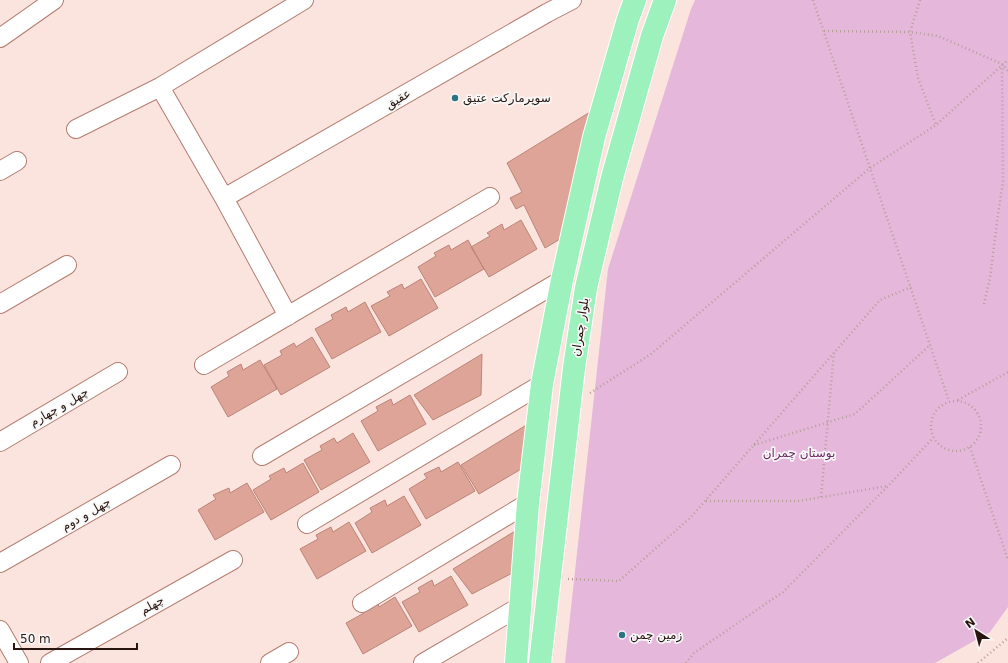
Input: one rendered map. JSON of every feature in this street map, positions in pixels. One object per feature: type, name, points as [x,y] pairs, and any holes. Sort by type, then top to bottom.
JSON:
[{"type":"main road","points":[[516,663],[528,503],[542,384],[562,280],[594,137],[628,19],[635,0]]},
{"type":"main road","name":"بلوار چمران","points":[[540,663],[569,406],[586,288],[612,178],[652,36],[665,0]]},
{"type":"street","points":[[0,38],[54,0]]},
{"type":"street","points":[[76,130],[160,87],[304,0]]},
{"type":"street","name":"عقیق","points":[[224,198],[543,7],[572,0]]},
{"type":"street","points":[[160,87],[224,198],[288,316]]},
{"type":"street","points":[[0,170],[17,161]]},
{"type":"street","points":[[204,365],[490,197]]},
{"type":"street","points":[[0,304],[67,265]]},
{"type":"street","points":[[262,456],[562,280]]},
{"type":"street","name":"چهل و چهارم","points":[[0,442],[118,372]]},
{"type":"street","points":[[308,524],[542,384]]},
{"type":"street","name":"چهل و دوم","points":[[0,563],[172,465]]},
{"type":"street","points":[[362,603],[528,503]]},
{"type":"street","name":"چهلم","points":[[50,663],[233,560]]},
{"type":"street","points":[[423,663],[520,607]]},
{"type":"street","points":[[0,630],[19,663]]},
{"type":"street","points":[[270,663],[289,652]]},
{"type":"path","points":[[813,0],[949,401]]},
{"type":"path","points":[[920,0],[910,32],[918,78],[936,125]]},
{"type":"path","points":[[824,31],[910,32],[938,36],[1002,64],[1008,71]]},
{"type":"path","points":[[569,406],[651,354],[870,168],[936,125],[1008,60]]},
{"type":"path","points":[[984,304],[990,278],[1003,182],[1002,64]]},
{"type":"path","points":[[550,579],[619,581],[691,517],[880,300],[911,287]]},
{"type":"path","points":[[754,445],[855,414],[930,345]]},
{"type":"path","points":[[821,497],[834,352]]},
{"type":"path","points":[[958,400],[970,405],[978,414],[982,426],[979,438],[970,447],[957,452],[943,449],[933,438],[930,427],[932,416],[939,406],[949,401],[958,400],[1008,372]]},
{"type":"path","points":[[686,663],[694,653],[783,592],[888,486],[933,438]]},
{"type":"path","points":[[970,447],[1008,560]]},
{"type":"path","points":[[705,501],[799,501],[888,486]]},
{"type":"path","points":[[978,663],[1008,638]]},
{"type":"green space","name":"بوستان چمران","points":[[695,0],[1008,0],[1008,607],[990,632],[935,663],[565,663],[608,269]]},
{"type":"building","points":[[595,109],[567,235],[545,248],[524,205],[516,209],[510,198],[522,192],[507,163]]},
{"type":"building","points":[[521,220],[537,249],[489,277],[471,247],[490,236],[487,233],[502,224],[504,230]]},
{"type":"building","points":[[468,240],[484,269],[435,297],[418,267],[436,256],[434,253],[449,245],[451,250]]},
{"type":"building","points":[[421,279],[438,308],[389,336],[371,306],[390,296],[387,292],[402,284],[404,289]]},
{"type":"building","points":[[365,302],[381,332],[332,359],[315,329],[333,319],[331,315],[346,307],[348,312]]},
{"type":"building","points":[[312,337],[330,367],[281,395],[264,365],[282,355],[280,351],[294,343],[296,347]]},
{"type":"building","points":[[482,354],[481,395],[433,420],[414,395]]},
{"type":"building","points":[[260,360],[277,389],[228,417],[211,387],[229,376],[227,372],[241,364],[243,370]]},
{"type":"building","points":[[410,395],[426,424],[378,451],[361,421],[378,411],[376,407],[391,399],[393,405]]},
{"type":"building","points":[[528,424],[528,465],[479,494],[461,465]]},
{"type":"building","points":[[353,433],[370,462],[321,490],[304,460],[322,450],[320,446],[334,438],[337,443]]},
{"type":"building","points":[[458,462],[475,491],[426,519],[409,489],[427,478],[424,474],[439,467],[441,472]]},
{"type":"building","points":[[303,463],[319,492],[271,520],[253,490],[271,479],[269,476],[284,468],[286,473]]},
{"type":"building","points":[[247,483],[264,512],[215,540],[198,510],[216,499],[213,495],[229,488],[230,493]]},
{"type":"building","points":[[404,496],[421,525],[372,553],[355,523],[372,512],[370,508],[385,500],[387,506]]},
{"type":"building","points":[[349,522],[366,551],[317,579],[300,549],[318,539],[316,535],[331,527],[333,532]]},
{"type":"building","points":[[520,528],[520,569],[472,594],[453,569]]},
{"type":"building","points":[[451,576],[468,605],[419,632],[402,602],[420,592],[418,588],[432,580],[434,586]]},
{"type":"building","points":[[395,597],[412,626],[363,654],[346,623],[364,613],[362,609],[377,601],[379,607]]},
{"type":"place","name":"سوپرمارکت عتیق","points":[[455,98]]},
{"type":"place","name":"زمین چمن","points":[[622,635]]}]
